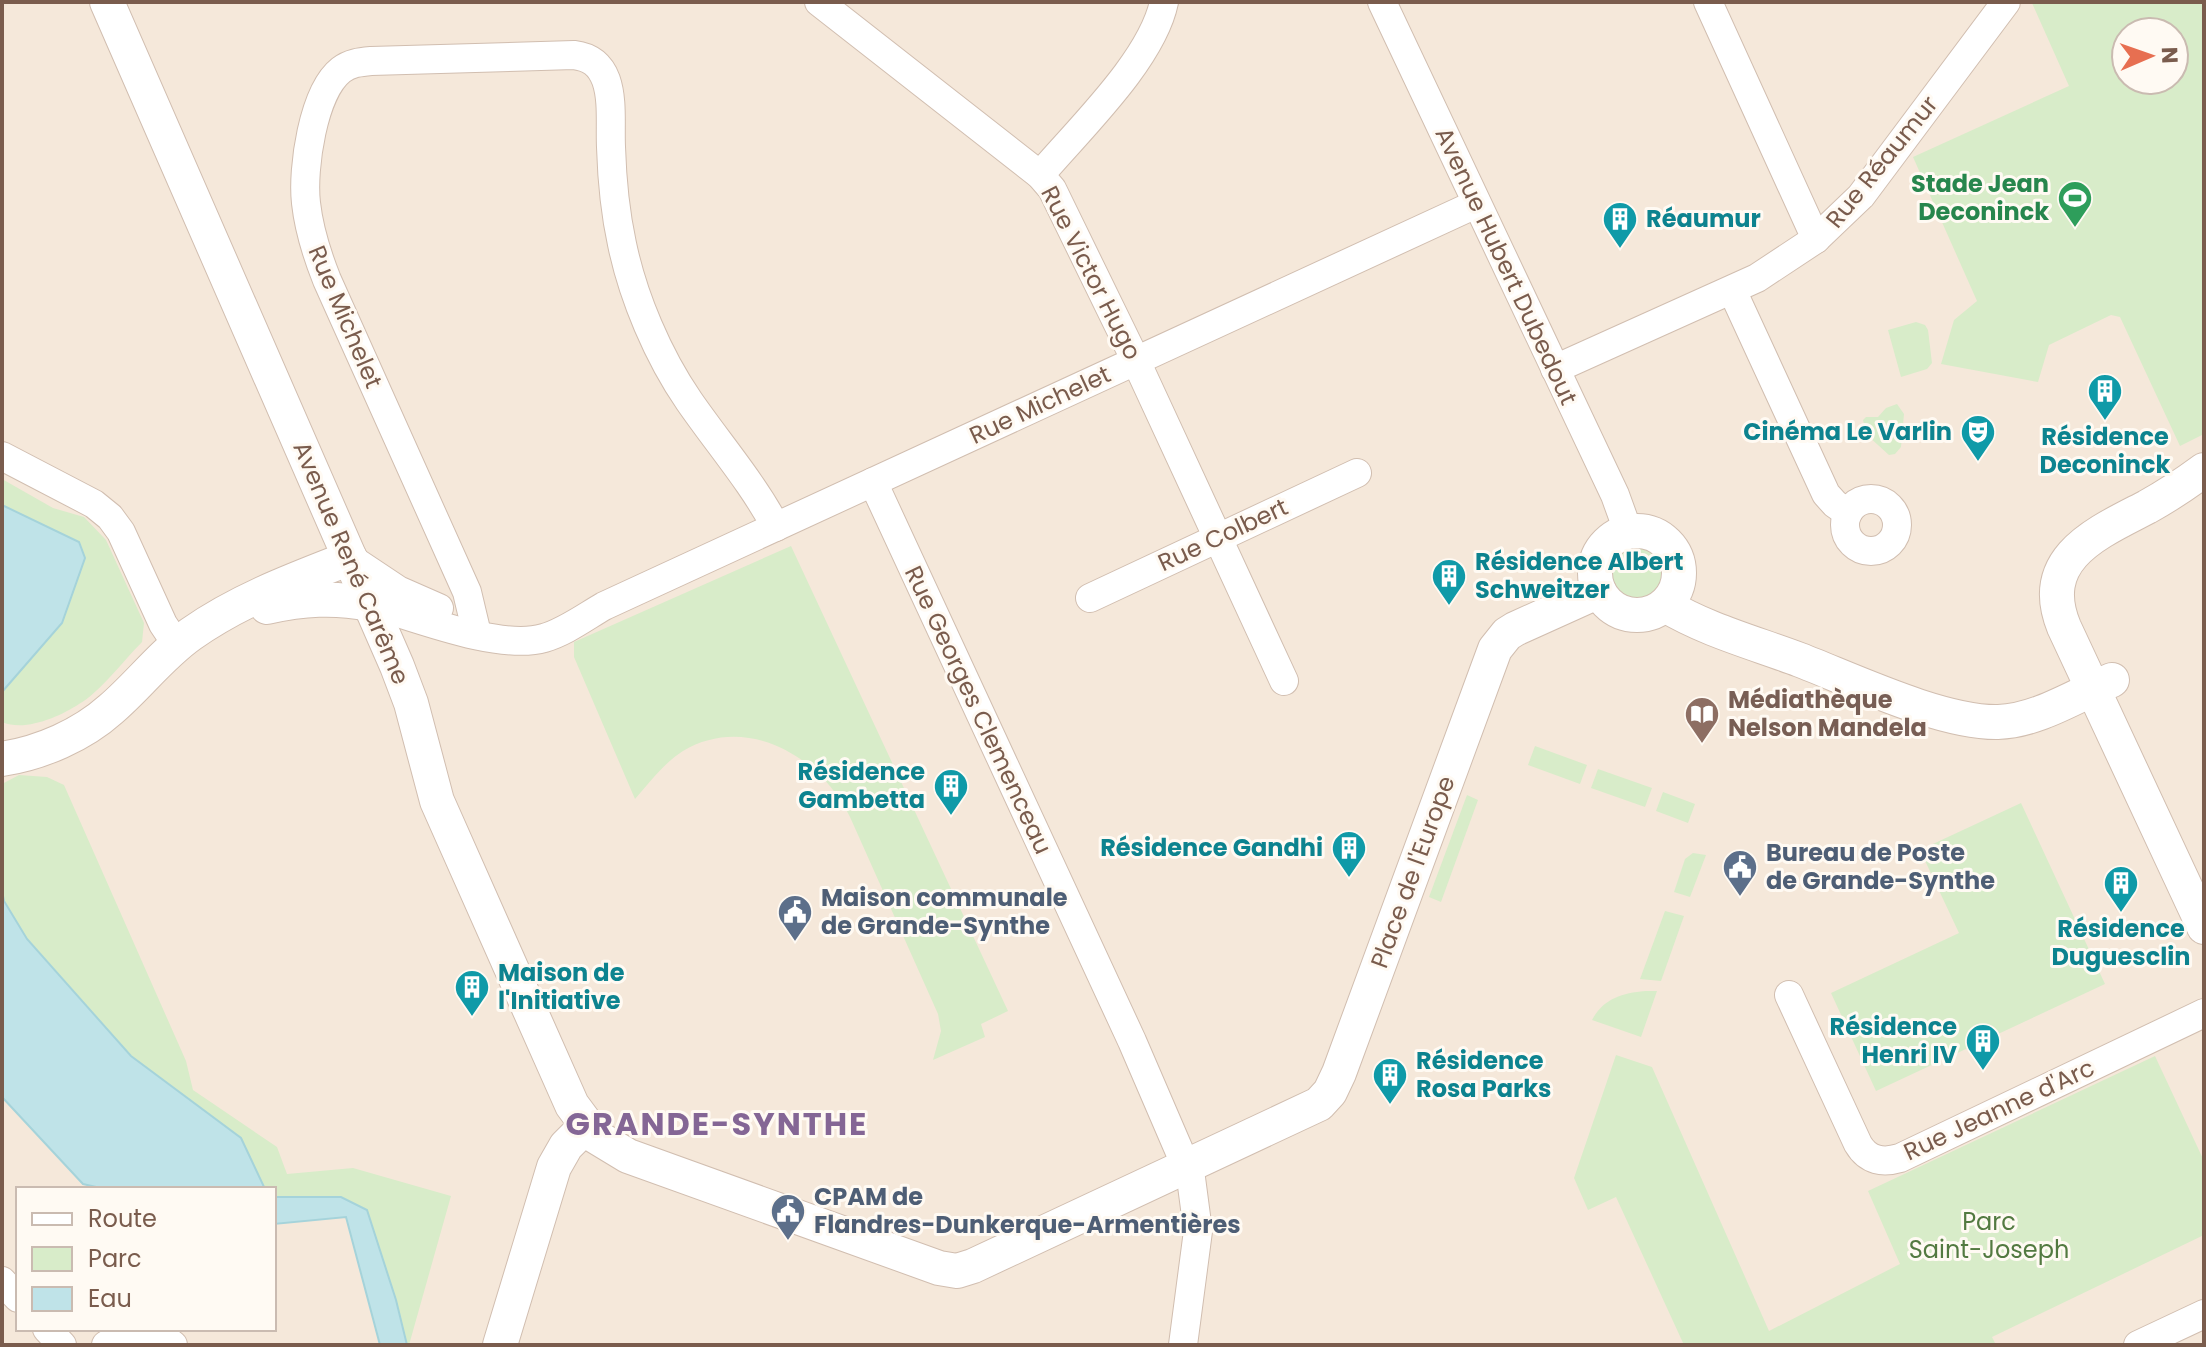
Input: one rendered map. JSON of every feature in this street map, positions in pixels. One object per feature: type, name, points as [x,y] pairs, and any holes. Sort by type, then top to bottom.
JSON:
[{"type":"street","name":"Avenue René Carême","points":[[107,2],[408,694],[437,801],[572,1105],[586,1126]]},
{"type":"street","name":"Rue Victor Hugo","points":[[819,2],[1040,175],[1052,189],[1136,361],[1284,681]]},
{"type":"street","points":[[1040,175],[1138,59],[1152,35],[1164,2]]},
{"type":"street","name":"Avenue Hubert Dubedout","points":[[1382,2],[1615,495],[1628,531]]},
{"type":"street","points":[[1708,2],[1816,239]]},
{"type":"street","name":"Rue Réaumur","points":[[1555,369],[1732,290],[1772,270],[1816,239],[1861,196],[2006,2]]},
{"type":"street","name":"Rue Michelet","points":[[476,626],[467,592],[333,294],[311,234],[306,202],[310,142],[320,106],[335,77],[341,70],[358,62],[582,56],[598,65],[608,88],[615,203],[624,255],[635,288],[686,397],[761,500],[776,527]]},
{"type":"street","name":"Rue Michelet","points":[[350,558],[410,596],[511,642],[544,638],[604,606],[1476,204]]},
{"type":"street","points":[[1732,290],[1826,494],[1848,513]]},
{"type":"street","points":[[2,456],[94,504],[110,517],[121,532],[163,624],[177,645]]},
{"type":"street","points":[[2204,470],[2171,494],[2093,535],[2064,566],[2057,587],[2060,617],[2102,684],[2204,877]]},
{"type":"street","name":"Rue Colbert","points":[[1090,598],[1357,473]]},
{"type":"street","name":"Rue Georges Clemenceau","points":[[873,482],[1132,1041],[1194,1189],[1198,1231],[1183,1345]]},
{"type":"street","points":[[2171,494],[2204,484]]},
{"type":"street","points":[[1628,531],[1652,533],[1663,539],[1674,552],[1679,567],[1678,584],[1665,605],[1647,614],[1626,614],[1608,604],[1595,579],[1597,558],[1609,541],[1628,531]]},
{"type":"street","points":[[2,759],[53,744],[91,725],[112,709],[177,645],[214,621],[264,593],[350,558]]},
{"type":"street","name":"Place de l'Europe","points":[[586,1126],[603,1142],[628,1156],[939,1268],[957,1271],[1309,1110],[1330,1092],[1495,649],[1515,629],[1599,591]]},
{"type":"street","points":[[214,621],[306,599],[370,604]]},
{"type":"street","name":"Rue Michelet","points":[[370,604],[476,626]]},
{"type":"street","points":[[1665,605],[1707,626],[1908,701],[1975,721],[2000,722],[2025,718],[2102,684]]},
{"type":"street","points":[[2102,684],[2204,927]]},
{"type":"street","points":[[2,748],[53,744]]},
{"type":"street","name":"Rue Jeanne d'Arc","points":[[1789,995],[1858,1144],[1868,1156],[1883,1161],[1900,1158],[2204,1013]]},
{"type":"street","points":[[500,1345],[554,1167],[566,1146],[586,1126]]},
{"type":"street","points":[[2,1281],[16,1296]]},
{"type":"street","points":[[2138,1345],[2204,1314]]},
{"type":"street","points":[[106,1345],[123,1336],[144,1334],[162,1337],[173,1345]]},
{"type":"shaded area","points":[[2,2],[2204,2],[2204,1345],[2,1345]]},
{"type":"green space","name":"Stade Jean Deconinck","points":[[2204,2],[2204,434],[2180,446],[2120,317],[2111,315],[2049,345],[2038,382],[1941,364],[1954,320],[1977,301],[1913,157],[2069,86],[2032,3]]},
{"type":"green space","points":[[1916,322],[1925,325],[1928,330],[1932,363],[1927,369],[1901,377],[1888,330]]},
{"type":"green space","points":[[1897,404],[1904,414],[1901,447],[1895,454],[1889,455],[1867,435],[1863,420],[1878,417],[1886,408]]},
{"type":"green space","points":[[2,479],[53,508],[84,517],[106,540],[144,623],[142,642],[87,699],[52,718],[21,725],[2,722],[2,692],[62,623],[79,542],[2,505]]},
{"type":"green space","points":[[1637,541],[1659,550],[1668,572],[1659,594],[1637,603],[1615,594],[1606,572],[1615,550]]},
{"type":"green space","points":[[791,546],[1008,1011],[981,1024],[985,1037],[933,1060],[941,1031],[938,1014],[850,817],[821,776],[780,747],[756,739],[732,737],[707,740],[676,756],[635,799],[574,657],[574,642]]},
{"type":"green space","points":[[1535,746],[1587,765],[1580,784],[1528,765]]},
{"type":"green space","points":[[1598,769],[1652,788],[1645,807],[1591,788]]},
{"type":"green space","points":[[19,775],[47,777],[64,785],[186,1061],[193,1090],[277,1147],[287,1174],[353,1168],[451,1196],[409,1345],[396,1300],[341,1197],[276,1197],[276,1187],[264,1187],[241,1138],[131,1056],[27,939],[4,901],[2,891],[2,784]]},
{"type":"green space","points":[[1663,792],[1695,804],[1688,823],[1656,811]]},
{"type":"green space","points":[[1467,795],[1478,800],[1441,902],[1429,897]]},
{"type":"green space","points":[[2021,803],[2105,984],[1876,1091],[1831,993],[1959,933],[1920,850]]},
{"type":"green space","points":[[1693,853],[1706,855],[1690,897],[1674,892],[1685,859]]},
{"type":"green space","points":[[1665,911],[1684,916],[1661,981],[1640,979]]},
{"type":"green space","points":[[1657,991],[1641,1037],[1592,1020],[1614,998]]},
{"type":"green space","name":"Parc Saint-Joseph","points":[[1616,1055],[1652,1067],[1769,1331],[1900,1264],[1868,1191],[2155,1056],[2204,1161],[2204,1235],[1992,1337],[1996,1345],[1684,1345],[1616,1197],[1588,1210],[1574,1178]]},
{"type":"water","points":[[2,505],[79,542],[85,558],[62,623],[2,692]]},
{"type":"water","points":[[2,891],[4,901],[27,939],[131,1056],[241,1138],[264,1187],[96,1187],[83,1184],[2,1097]]},
{"type":"water","points":[[276,1197],[341,1197],[367,1210],[407,1345],[380,1345],[346,1217],[276,1224]]},
{"type":"place","name":"Stade Jean Deconinck","points":[[2075,229]]},
{"type":"place","name":"Réaumur","points":[[1620,250]]},
{"type":"place","name":"Résidence Deconinck","points":[[2105,422]]},
{"type":"place","name":"Cinéma Le Varlin","points":[[1978,463]]},
{"type":"place","name":"Résidence Albert Schweitzer","points":[[1449,607]]},
{"type":"place","name":"Médiathèque Nelson Mandela","points":[[1702,745]]},
{"type":"place","name":"Résidence Gambetta","points":[[951,817]]},
{"type":"place","name":"Résidence Gandhi","points":[[1349,879]]},
{"type":"place","name":"Bureau de Poste de Grande-Synthe","points":[[1740,898]]},
{"type":"place","name":"Résidence Duguesclin","points":[[2121,914]]},
{"type":"place","name":"Maison communale de Grande-Synthe","points":[[795,943]]},
{"type":"place","name":"Maison de l'Initiative","points":[[472,1018]]},
{"type":"place","name":"Résidence Henri IV","points":[[1983,1072]]},
{"type":"place","name":"Résidence Rosa Parks","points":[[1390,1106]]},
{"type":"place","name":"CPAM de Flandres-Dunkerque-Armentières","points":[[788,1242]]},
{"type":"district","name":"GRANDE-SYNTHE","points":[[717,1124]]}]
